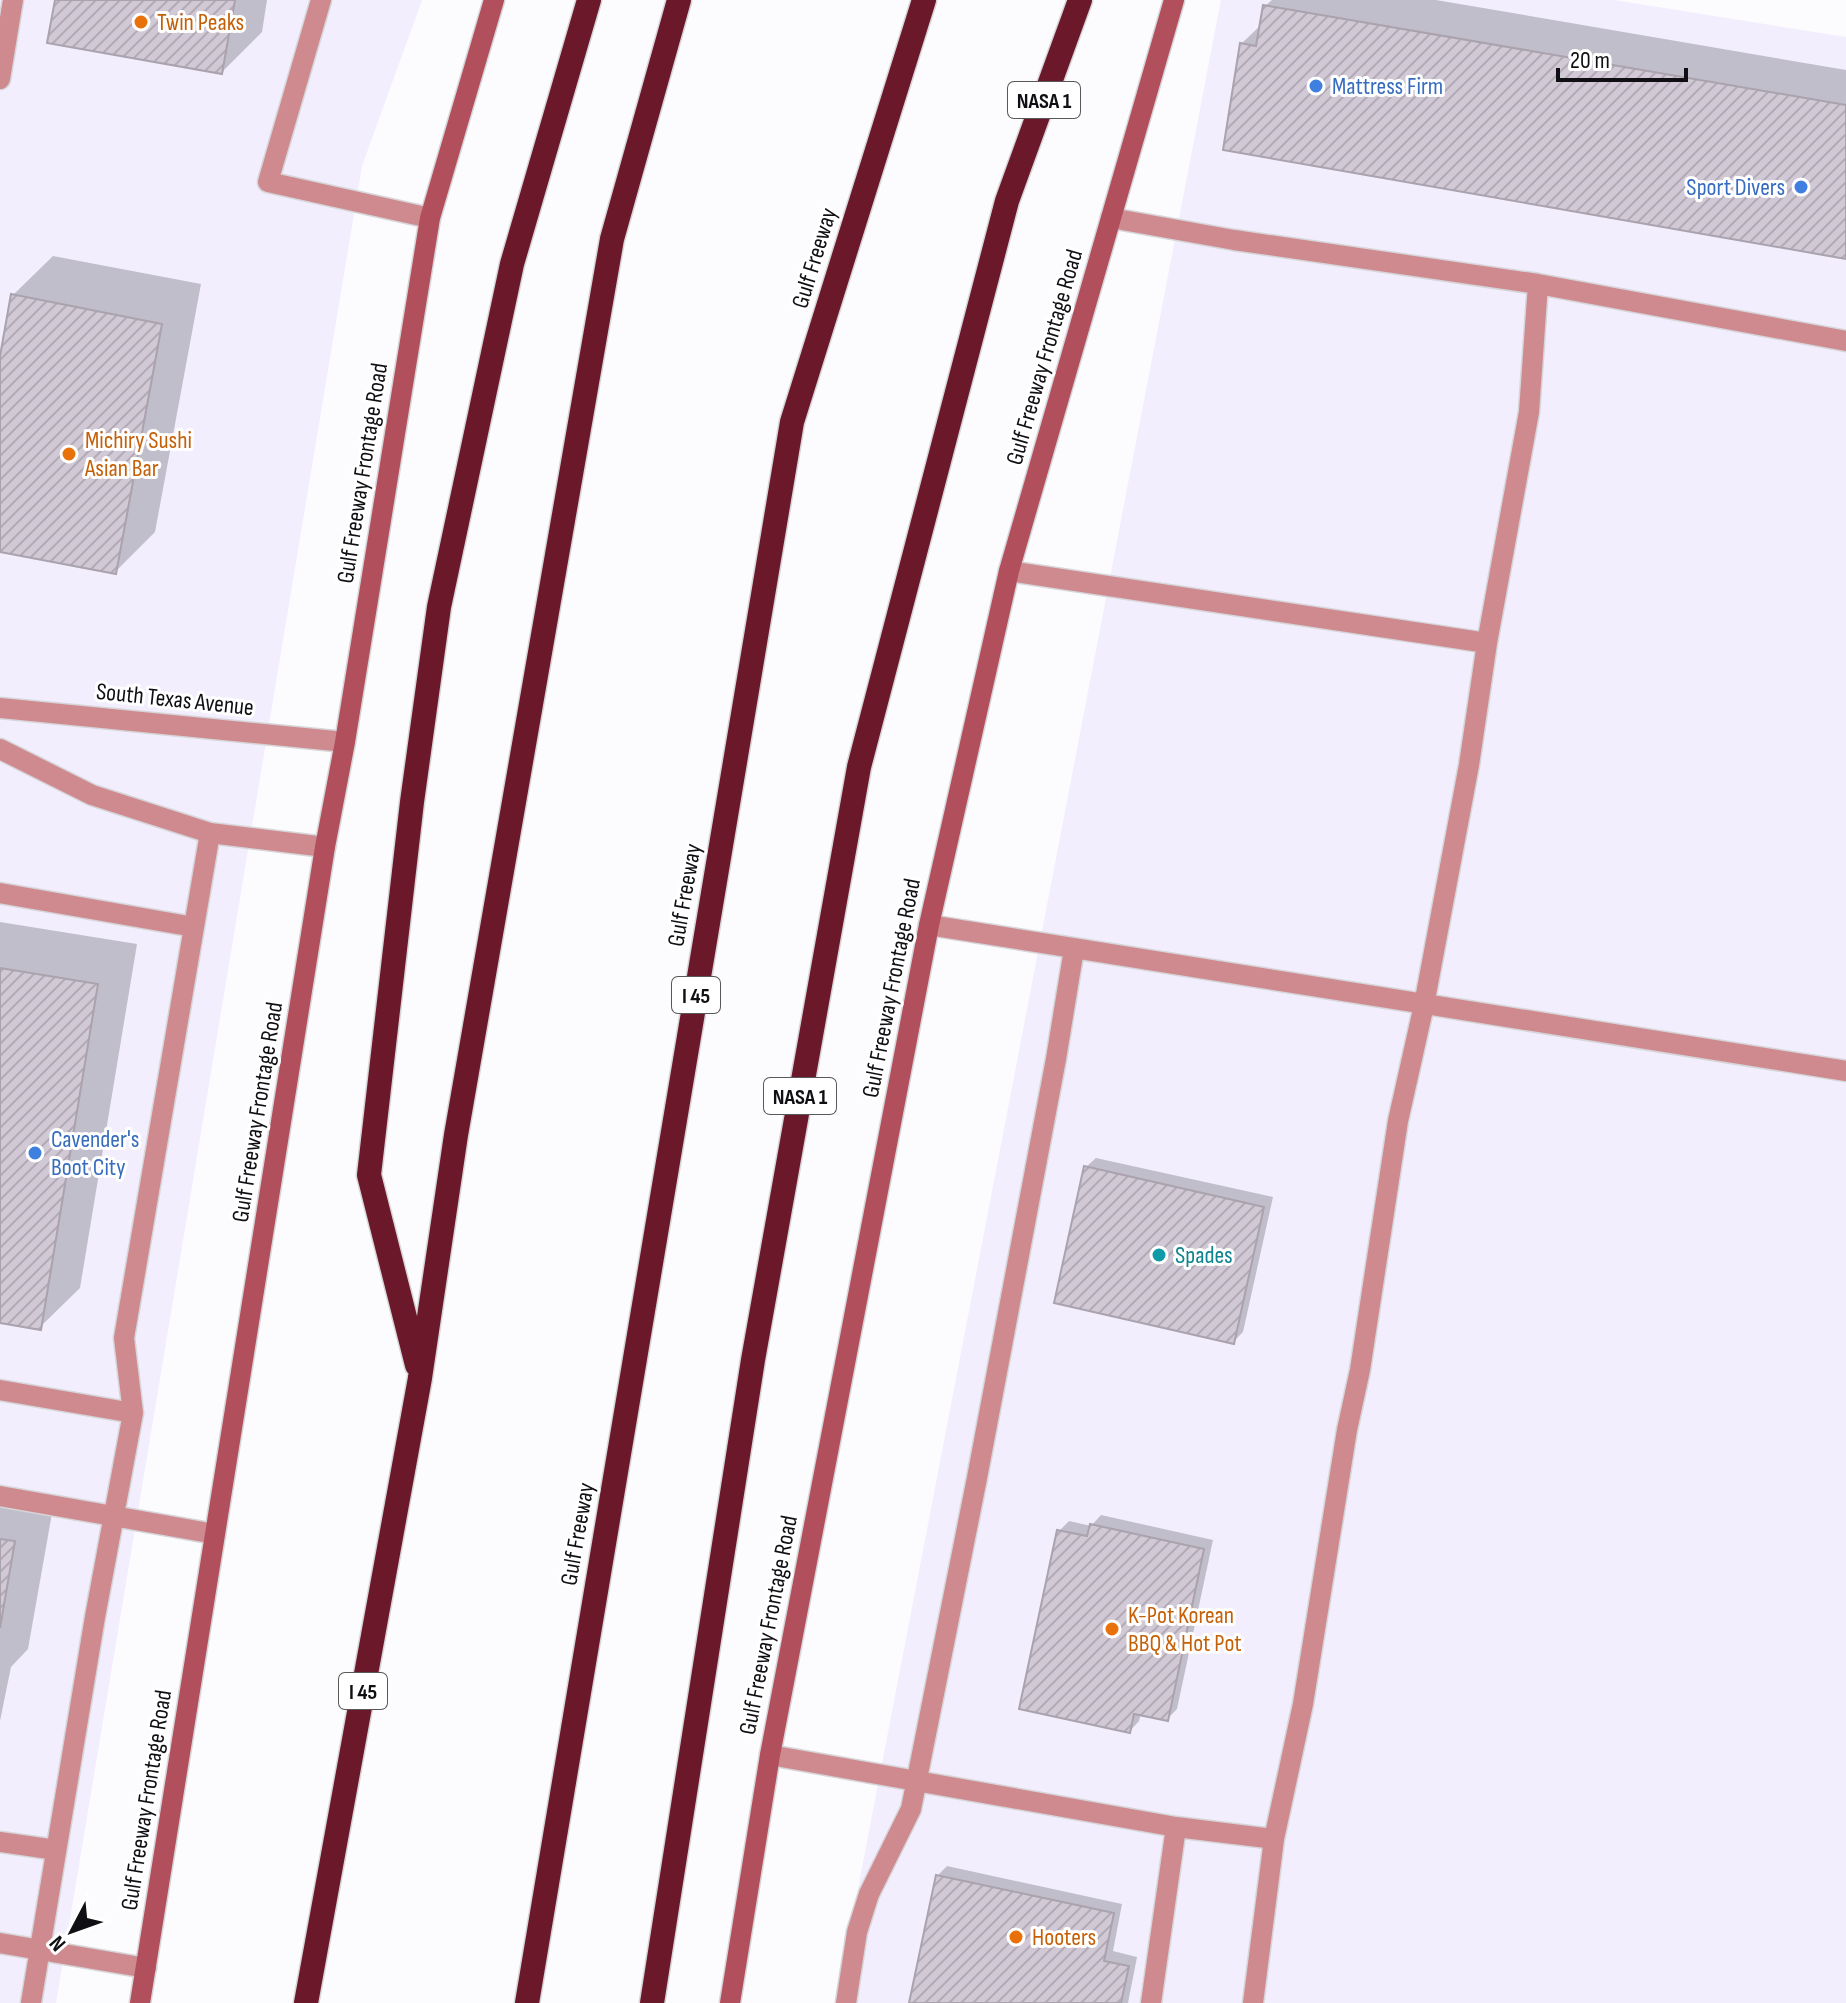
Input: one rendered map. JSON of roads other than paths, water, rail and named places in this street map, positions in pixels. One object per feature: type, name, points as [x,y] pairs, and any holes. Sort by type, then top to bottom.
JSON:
[{"type":"highway","points":[[420,1378],[369,1175],[412,802],[439,607],[512,264],[589,0]]},
{"type":"highway","name":"I 45","points":[[306,2003],[420,1378],[456,1135],[612,239],[679,0]]},
{"type":"highway","name":"Gulf Freeway","points":[[527,2003],[792,422],[924,0]]},
{"type":"highway","name":"NASA 1","points":[[652,2003],[753,1360],[859,767],[1007,201],[1080,0]]},
{"type":"main road","name":"Gulf Freeway Frontage Road","points":[[140,2003],[325,847],[345,742],[430,218],[494,0]]},
{"type":"main road","name":"Gulf Freeway Frontage Road","points":[[730,2003],[770,1755],[929,925],[1009,571],[1174,0]]},
{"type":"street","points":[[0,79],[13,0]]},
{"type":"street","points":[[321,0],[268,182],[430,218]]},
{"type":"street","points":[[1111,218],[1234,240],[1538,284],[1846,341]]},
{"type":"street","points":[[1253,2003],[1274,1839],[1303,1704],[1347,1430],[1360,1370],[1398,1121],[1424,1005],[1469,765],[1487,643],[1529,412],[1538,284]]},
{"type":"street","points":[[1009,571],[1487,643]]},
{"type":"street","name":"South Texas Avenue","points":[[0,708],[345,742]]},
{"type":"street","points":[[0,749],[92,795],[210,833],[325,847]]},
{"type":"street","points":[[31,2003],[133,1413],[124,1338],[210,833]]},
{"type":"street","points":[[0,893],[194,927]]},
{"type":"street","points":[[929,925],[1846,1071]]},
{"type":"street","points":[[846,2003],[857,1932],[869,1894],[911,1809],[977,1478],[1074,949]]},
{"type":"street","points":[[0,1390],[133,1413]]},
{"type":"street","points":[[0,1496],[215,1534]]},
{"type":"street","points":[[770,1755],[1176,1827],[1274,1839]]},
{"type":"street","points":[[1151,2003],[1176,1827]]},
{"type":"street","points":[[0,1842],[56,1850]]},
{"type":"street","points":[[0,1943],[146,1968]]},
{"type":"place","name":"Twin Peaks","points":[[141,22]]},
{"type":"place","name":"Mattress Firm","points":[[1316,86]]},
{"type":"place","name":"Sport Divers","points":[[1801,187]]},
{"type":"place","name":"Michiry Sushi Asian Bar","points":[[69,454]]},
{"type":"place","name":"Cavender's Boot City","points":[[35,1153]]},
{"type":"place","name":"Spades","points":[[1159,1255]]},
{"type":"place","name":"K-Pot Korean BBQ & Hot Pot","points":[[1112,1629]]},
{"type":"place","name":"Hooters","points":[[1016,1937]]}]
